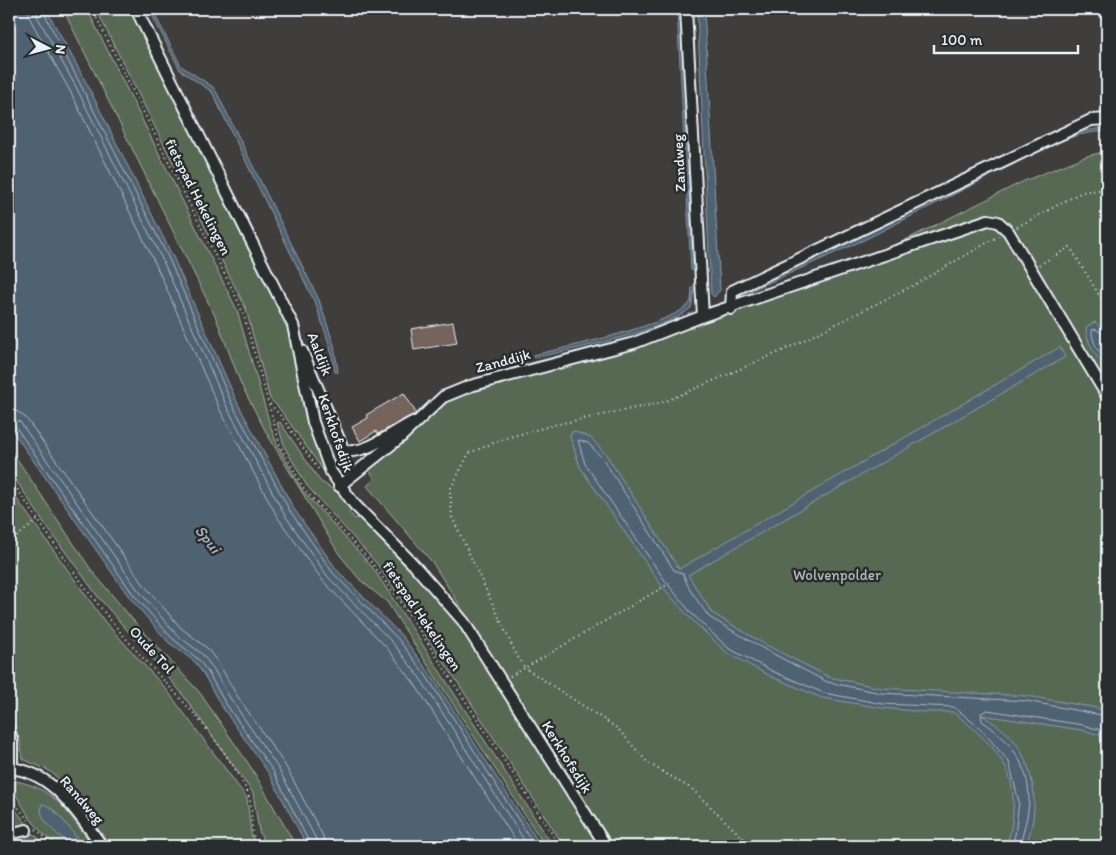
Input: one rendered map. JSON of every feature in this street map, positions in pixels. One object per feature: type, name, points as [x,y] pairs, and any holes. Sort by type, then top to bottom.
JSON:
[{"type":"street","name":"Kerkhofsdijk","points":[[136,9],[293,325],[313,422],[331,472],[340,486],[463,621],[606,846]]},
{"type":"street","name":"Zandweg","points":[[686,9],[702,316]]},
{"type":"street","points":[[731,308],[732,291],[1091,120],[1107,119]]},
{"type":"street","points":[[702,316],[731,308],[988,220],[998,222],[1008,231],[1107,396]]},
{"type":"street","name":"Zanddijk","points":[[340,486],[423,417],[443,397],[470,386],[634,343],[702,316]]},
{"type":"street","name":"Aaldijk","points":[[293,325],[344,451],[354,452],[363,449],[423,417]]},
{"type":"street","points":[[9,731],[12,740],[10,768]]},
{"type":"street","name":"Randweg","points":[[10,768],[37,775],[58,791],[102,846]]},
{"type":"street","points":[[9,834],[26,830]]},
{"type":"path","name":"fietspad Hekelingen","points":[[92,9],[238,300],[245,318],[280,445],[304,489],[378,570],[560,846]]},
{"type":"path","points":[[754,846],[742,838],[692,789],[648,763],[617,728],[525,668],[516,654],[452,517],[450,490],[469,453],[506,438],[544,428],[664,402],[802,341],[916,284],[1008,231],[1082,192],[1107,189]]},
{"type":"path","points":[[1031,270],[1070,246],[1107,308]]},
{"type":"path","points":[[1101,297],[1107,293]]},
{"type":"path","name":"fietspad Hekelingen","points":[[268,402],[280,415],[322,473]]},
{"type":"path","name":"Oude Tol","points":[[9,477],[74,572],[112,622],[192,712],[222,752],[247,792],[252,807],[253,840],[257,846]]},
{"type":"path","points":[[9,543],[38,520]]},
{"type":"path","points":[[502,681],[670,583]]},
{"type":"green space","points":[[63,9],[87,9],[237,310],[271,428],[277,444],[302,490],[373,568],[553,846],[545,846],[387,602],[360,580],[339,554],[267,434],[241,384],[216,318]]},
{"type":"green space","points":[[96,9],[132,9],[287,319],[332,479],[330,480],[279,408],[270,399],[246,309]]},
{"type":"green space","name":"Wolvenpolder","points":[[1107,151],[1107,846],[614,846],[432,562],[367,486],[375,478],[367,468],[443,402],[481,386],[704,319],[835,275],[1024,181],[1087,156]]},
{"type":"green space","points":[[280,422],[320,481],[334,490],[353,508],[349,512],[355,519],[361,516],[451,613],[603,846],[564,846],[456,680],[377,564],[307,486],[285,448],[277,423]]},
{"type":"green space","points":[[9,447],[92,571],[133,620],[200,693],[252,769],[296,846],[265,846],[259,831],[253,793],[180,691],[99,598],[47,527],[9,470]]},
{"type":"green space","points":[[9,488],[105,622],[166,689],[247,798],[251,834],[256,846],[111,846],[58,778],[48,770],[23,759],[19,737],[9,713]]},
{"type":"green space","points":[[16,781],[42,790],[52,797],[69,814],[93,846],[83,846],[54,810],[68,843],[72,846],[58,846],[43,834],[29,817],[15,793]]},
{"type":"green space","points":[[9,802],[27,824],[9,829]]},
{"type":"green space","points":[[30,832],[50,846],[9,846],[9,838]]},
{"type":"water","name":"Spui","points":[[9,9],[46,9],[86,82],[173,257],[237,402],[294,509],[337,570],[402,636],[429,672],[541,846],[307,846],[269,774],[220,704],[195,662],[168,642],[129,597],[9,426]]},
{"type":"water","points":[[149,9],[152,9],[181,66],[213,87],[217,93],[319,300],[334,345],[338,372],[335,372],[330,346],[316,305],[212,92],[180,70]]},
{"type":"water","points":[[677,9],[680,9],[693,270],[691,270]]},
{"type":"water","points":[[697,9],[704,9],[720,290],[714,297],[711,294]]},
{"type":"water","points":[[1107,127],[1107,130],[1078,135],[1051,145],[868,238],[735,298],[734,295],[871,232],[1051,141],[1070,134]]},
{"type":"water","points":[[692,287],[695,287],[691,308],[678,317],[617,339],[534,358],[533,355],[618,334],[666,318],[682,309],[691,301]]},
{"type":"water","points":[[1095,322],[1107,333],[1107,369],[1088,340],[1086,327]]},
{"type":"water","points":[[1060,347],[1065,357],[688,575],[712,613],[766,645],[829,677],[881,688],[1027,696],[1097,708],[1107,712],[1107,737],[1082,730],[982,715],[1004,730],[1015,742],[1028,766],[1034,792],[1033,820],[1025,846],[1006,846],[1013,816],[1011,783],[999,756],[981,735],[953,712],[925,712],[882,708],[822,698],[770,676],[726,652],[689,617],[662,586],[580,467],[570,436],[573,431],[591,438],[607,456],[679,569]]},
{"type":"water","points":[[42,804],[53,809],[83,846],[72,846],[51,828],[43,816]]},
{"type":"building","points":[[453,322],[457,343],[414,350],[411,329]]},
{"type":"building","points":[[404,393],[416,413],[378,434],[376,431],[360,441],[352,427],[368,418],[366,415]]}]
